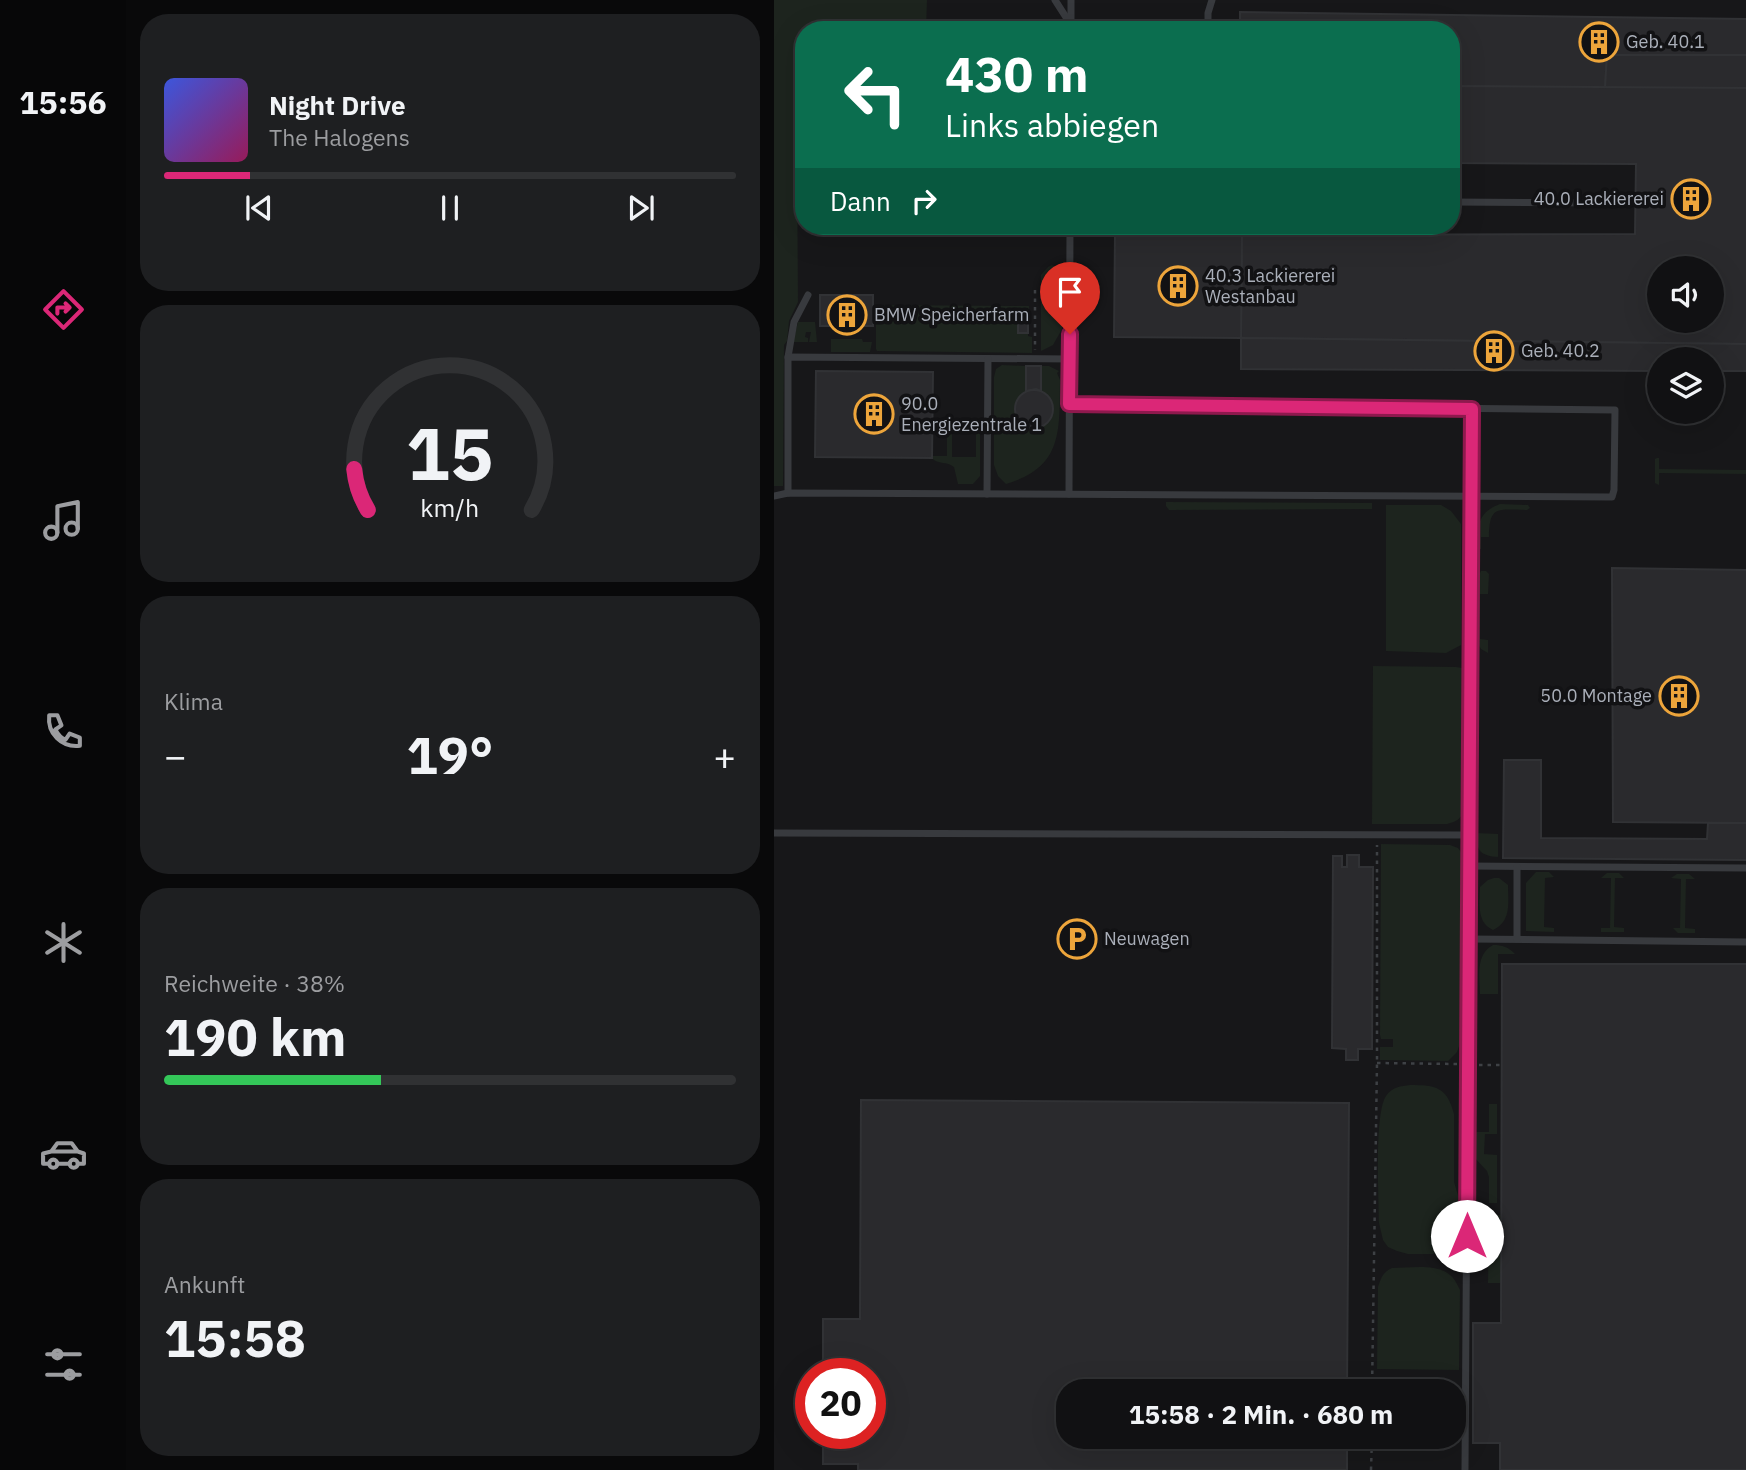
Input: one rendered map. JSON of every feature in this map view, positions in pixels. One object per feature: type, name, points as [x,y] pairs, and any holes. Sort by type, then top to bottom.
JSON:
[{"type":"lane","points":[[1055,0],[1067,21]]},
{"type":"lane","points":[[1071,0],[1071,21]]},
{"type":"lane","points":[[1208,21],[1212,0]]},
{"type":"lane","points":[[1460,202],[1612,203]]},
{"type":"lane","points":[[1069,494],[1070,235]]},
{"type":"lane","points":[[788,493],[789,357],[794,322],[808,295]]},
{"type":"lane","points":[[789,357],[1070,359]]},
{"type":"lane","points":[[987,494],[989,359]]},
{"type":"lane","points":[[774,496],[788,493],[1612,497],[1614,490],[1615,410],[1069,404]]},
{"type":"lane","points":[[1465,1470],[1472,409]]},
{"type":"lane","points":[[774,833],[1469,835]]},
{"type":"lane","points":[[1469,866],[1746,868]]},
{"type":"lane","points":[[1517,867],[1517,939]]},
{"type":"lane","points":[[1469,939],[1746,942]]},
{"type":"path","points":[[1035,290],[1035,359]]},
{"type":"path","points":[[1372,1379],[1377,834]]},
{"type":"path","points":[[1377,1063],[1502,1065]]},
{"type":"path","points":[[1371,1470],[1372,1449]]},
{"type":"shaded area","points":[[774,0],[927,0],[926,21],[795,21],[795,235],[798,235],[798,302],[789,321],[787,341],[784,345],[783,486],[774,486]]},
{"type":"shaded area","points":[[1052,265],[1063,277],[1062,329],[1053,345],[1041,351],[1041,275]]},
{"type":"shaded area","points":[[876,305],[1029,306],[1028,336],[1032,337],[1032,353],[877,351]]},
{"type":"shaded area","points":[[798,322],[815,322],[817,342],[809,342],[811,332],[806,332],[808,342],[793,342]]},
{"type":"shaded area","points":[[831,339],[862,339],[863,342],[872,342],[870,352],[831,352]]},
{"type":"shaded area","points":[[1002,365],[1026,366],[1026,391],[1018,398],[1015,413],[1018,420],[1031,428],[1047,423],[1053,412],[1051,400],[1041,391],[1041,366],[1049,366],[1059,371],[1057,373],[1060,380],[1058,430],[1048,457],[1039,468],[1025,477],[1006,484],[998,476],[994,465],[994,377],[996,369]]},
{"type":"shaded area","points":[[976,422],[980,425],[980,476],[973,484],[958,484],[954,467],[937,462],[932,456],[947,456],[947,423],[952,423],[952,457],[976,457]]},
{"type":"shaded area","points":[[1659,458],[1659,469],[1746,470],[1746,474],[1659,473],[1659,485],[1655,483],[1655,459]]},
{"type":"shaded area","points":[[1166,502],[1372,503],[1372,509],[1169,510]]},
{"type":"shaded area","points":[[1500,504],[1528,505],[1530,508],[1503,510],[1494,514],[1489,526],[1489,537],[1481,537],[1481,549],[1478,549],[1482,516]]},
{"type":"shaded area","points":[[1386,505],[1441,505],[1451,511],[1461,524],[1461,645],[1446,653],[1386,651]]},
{"type":"shaded area","points":[[1481,571],[1489,574],[1488,594],[1480,594],[1480,639],[1488,640],[1488,653],[1481,649],[1477,642],[1478,575]]},
{"type":"shaded area","points":[[1373,666],[1462,668],[1463,813],[1456,821],[1447,824],[1372,824]]},
{"type":"shaded area","points":[[1476,833],[1498,834],[1498,857],[1481,851]]},
{"type":"shaded area","points":[[1381,844],[1450,845],[1458,848],[1463,855],[1461,1040],[1457,1052],[1448,1061],[1380,1060],[1380,1047],[1393,1047],[1393,1039],[1381,1039],[1380,1035]]},
{"type":"shaded area","points":[[1536,872],[1549,872],[1554,877],[1545,878],[1544,927],[1554,928],[1554,932],[1526,931],[1526,883]]},
{"type":"shaded area","points":[[1607,873],[1619,873],[1624,878],[1615,878],[1614,927],[1624,928],[1624,932],[1601,932],[1601,928],[1610,928],[1611,878],[1601,878]]},
{"type":"shaded area","points":[[1677,874],[1689,874],[1695,879],[1686,879],[1685,928],[1695,929],[1695,933],[1678,933],[1673,928],[1680,928],[1681,879],[1671,878]]},
{"type":"shaded area","points":[[1494,878],[1499,878],[1508,885],[1508,905],[1503,922],[1493,930],[1481,917],[1480,887]]},
{"type":"shaded area","points":[[1493,945],[1505,947],[1515,954],[1498,954],[1498,994],[1480,994],[1481,960],[1487,949]]},
{"type":"shaded area","points":[[1410,1085],[1439,1089],[1448,1098],[1454,1114],[1454,1182],[1460,1202],[1460,1234],[1446,1250],[1433,1254],[1408,1254],[1388,1247],[1383,1240],[1379,1223],[1379,1137],[1382,1106],[1391,1091]]},
{"type":"shaded area","points":[[1489,1104],[1497,1104],[1497,1134],[1485,1134],[1484,1154],[1497,1155],[1497,1203],[1489,1203],[1489,1177],[1474,1157],[1474,1132],[1489,1132]]},
{"type":"shaded area","points":[[1489,1215],[1501,1215],[1501,1283],[1488,1283]]},
{"type":"shaded area","points":[[1392,1268],[1438,1269],[1455,1280],[1460,1290],[1459,1370],[1377,1369],[1378,1287],[1386,1271]]},
{"type":"building","name":"Geb. 40.1","points":[[1240,12],[1747,19],[1747,55],[1607,55],[1605,88],[1460,86],[1460,21],[1240,21]]},
{"type":"building","name":"Geb. 40.1","points":[[1607,55],[1747,55],[1747,88],[1605,88]]},
{"type":"building","name":"40.0 Lackiererei","points":[[1460,86],[1747,88],[1747,344],[1241,338],[1242,235],[1635,234],[1636,164],[1460,163]]},
{"type":"building","name":"40.3 Lackiererei Westanbau","points":[[1115,235],[1242,235],[1241,338],[1114,337]]},
{"type":"building","name":"BMW Speicherfarm","points":[[820,295],[873,295],[873,326],[820,326]]},
{"type":"building","points":[[1018,323],[1028,323],[1028,333],[1018,333]]},
{"type":"building","name":"Geb. 40.2","points":[[1241,338],[1747,344],[1747,371],[1724,371],[1724,347],[1647,347],[1647,371],[1241,369]]},
{"type":"building","points":[[1026,366],[1041,366],[1041,391],[1026,391]]},
{"type":"building","name":"90.0 Energiezentrale 1","points":[[816,371],[933,372],[932,458],[815,457]]},
{"type":"building","points":[[1034,390],[1048,395],[1053,409],[1048,423],[1034,428],[1020,423],[1015,409],[1020,395]]},
{"type":"building","name":"50.0 Montage","points":[[1612,568],[1747,570],[1747,823],[1613,822]]},
{"type":"building","points":[[1504,760],[1541,760],[1541,838],[1707,839],[1708,823],[1747,823],[1747,860],[1503,858]]},
{"type":"building","points":[[1347,855],[1359,855],[1359,867],[1373,867],[1372,1049],[1358,1049],[1358,1060],[1346,1060],[1346,1049],[1332,1048],[1333,856],[1342,856],[1342,867],[1347,867]]},
{"type":"building","points":[[1502,964],[1747,964],[1747,1470],[1500,1470],[1500,1443],[1473,1443],[1473,1323],[1501,1323]]},
{"type":"building","points":[[861,1100],[1349,1103],[1347,1379],[1056,1379],[1056,1449],[1347,1449],[1347,1470],[858,1470],[858,1464],[823,1464],[823,1449],[886,1449],[886,1358],[823,1358],[823,1319],[860,1319]]},
{"type":"place","name":"Geb. 40.1","points":[[1599,42]]},
{"type":"place","name":"40.0 Lackiererei","points":[[1691,199]]},
{"type":"place","name":"40.3 Lackiererei Westanbau","points":[[1178,286]]},
{"type":"place","name":"BMW Speicherfarm","points":[[847,315]]},
{"type":"place","name":"Geb. 40.2","points":[[1494,351]]},
{"type":"place","name":"90.0 Energiezentrale 1","points":[[874,414]]},
{"type":"place","name":"50.0 Montage","points":[[1679,696]]},
{"type":"place","name":"Neuwagen","points":[[1077,939]]},
{"type":"route","points":[[1070,334],[1069,404],[1472,409],[1467,1236]]}]
